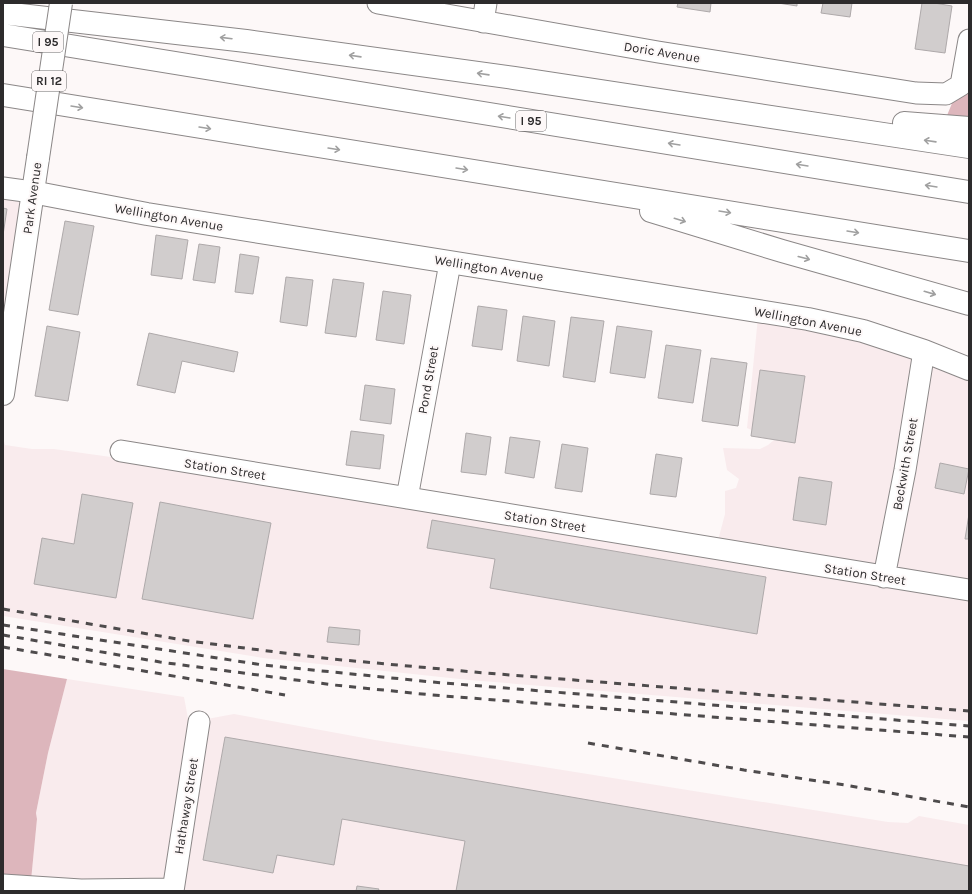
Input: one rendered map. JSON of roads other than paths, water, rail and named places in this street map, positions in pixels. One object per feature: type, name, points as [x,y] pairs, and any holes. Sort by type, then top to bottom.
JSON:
[{"type":"main road","name":"Park Avenue","points":[[3,394],[61,3]]},
{"type":"main road","points":[[3,12],[246,41],[514,78],[969,147]]},
{"type":"main road","name":"I 95","points":[[3,35],[969,192]]},
{"type":"main road","points":[[514,78],[933,126],[969,128]]},
{"type":"main road","points":[[3,95],[969,251]]},
{"type":"main road","points":[[576,188],[782,252],[969,304]]},
{"type":"main road","name":"Wellington Avenue","points":[[32,192],[147,214],[808,319],[863,331],[924,351],[969,368]]},
{"type":"street","name":"Doric Avenue","points":[[378,3],[484,12],[658,52],[908,92],[946,94],[961,86],[969,40]]},
{"type":"street","name":"Wellington Avenue","points":[[3,188],[32,192]]},
{"type":"street","name":"Pond Street","points":[[407,498],[450,263]]},
{"type":"street","name":"Beckwith Street","points":[[884,577],[905,470],[924,351]]},
{"type":"street","name":"Station Street","points":[[121,451],[969,590]]},
{"type":"street","name":"Hathaway Street","points":[[173,890],[199,722]]},
{"type":"street","points":[[3,885],[81,890],[173,890]]},
{"type":"railway","points":[[3,609],[189,641],[332,659],[485,673],[969,711]]},
{"type":"railway","points":[[3,625],[263,665],[432,682],[969,726]]},
{"type":"railway","points":[[3,635],[160,662],[334,685],[432,695],[969,737]]},
{"type":"railway","points":[[3,647],[285,695]]},
{"type":"railway","points":[[588,743],[969,807]]}]
